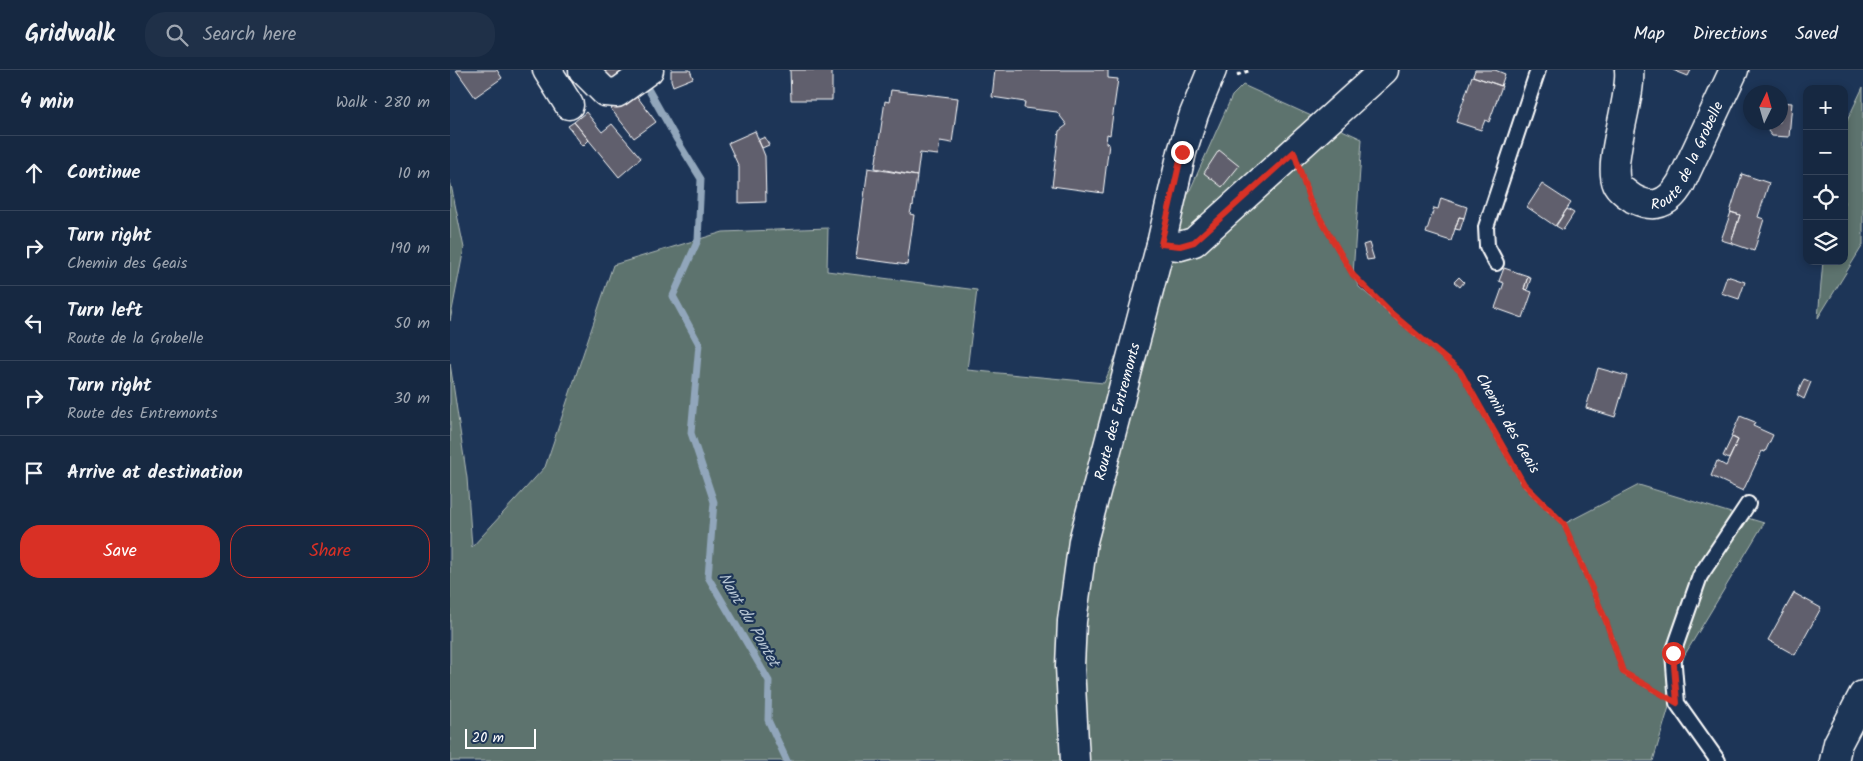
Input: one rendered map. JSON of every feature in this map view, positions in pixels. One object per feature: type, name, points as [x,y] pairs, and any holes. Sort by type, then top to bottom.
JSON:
[{"type":"street","points":[[547,70],[569,105]]},
{"type":"street","points":[[582,70],[605,92],[617,93],[640,77]]},
{"type":"street","points":[[1161,244],[1180,246],[1194,242],[1384,70]]},
{"type":"street","name":"Route de la Grobelle","points":[[1629,70],[1627,99],[1614,168],[1617,183],[1624,193],[1639,202],[1654,205],[1666,202],[1675,194],[1682,183],[1734,70]]},
{"type":"street","name":"Route des Entremonts","points":[[1075,761],[1071,657],[1072,621],[1083,541],[1161,244],[1182,152],[1194,114],[1222,73]]},
{"type":"street","points":[[1834,761],[1838,744],[1863,696]]},
{"type":"lane","points":[[1496,263],[1487,246],[1486,227],[1538,70]]},
{"type":"lane","points":[[1718,761],[1677,703],[1673,653],[1700,576],[1748,504]]},
{"type":"path","points":[[1222,73],[1251,70]]},
{"type":"path","name":"Chemin des Geais","points":[[1294,152],[1310,201],[1353,275],[1390,312],[1460,371],[1524,484],[1564,524],[1606,621],[1623,672],[1677,703]]},
{"type":"green space","points":[[1243,85],[1362,139],[1353,275],[1359,287],[1460,371],[1524,484],[1564,524],[1639,485],[1764,523],[1684,656],[1653,761],[450,761],[450,363],[467,478],[472,547],[545,467],[613,265],[723,232],[828,228],[827,271],[977,290],[967,370],[1104,383],[1232,96]]},
{"type":"green space","points":[[1863,87],[1863,245],[1818,318],[1823,265],[1848,265],[1848,119]]},
{"type":"green space","points":[[450,180],[464,248],[450,321]]},
{"type":"building","points":[[456,70],[497,70],[502,78],[475,97]]},
{"type":"building","points":[[601,70],[625,70],[626,72],[610,83]]},
{"type":"building","points":[[671,70],[690,70],[693,78],[673,86]]},
{"type":"building","points":[[790,70],[832,70],[832,100],[791,100]]},
{"type":"building","points":[[995,70],[1108,70],[1108,78],[1118,79],[1110,135],[1107,134],[1106,143],[1109,144],[1103,193],[1052,186],[1059,131],[1067,125],[1057,112],[1024,108],[1025,102],[992,97]]},
{"type":"building","points":[[1475,70],[1495,70],[1505,74],[1501,86],[1473,76]]},
{"type":"building","points":[[1673,70],[1691,70],[1688,76]]},
{"type":"building","points":[[1472,76],[1502,86],[1489,122],[1485,120],[1481,130],[1456,122]]},
{"type":"building","points":[[891,90],[958,98],[952,143],[940,141],[938,155],[920,153],[917,176],[875,168],[885,101],[889,102]]},
{"type":"building","points":[[633,91],[656,122],[634,138],[611,109]]},
{"type":"building","points":[[1788,103],[1792,103],[1789,137],[1772,136],[1768,131],[1788,130]]},
{"type":"building","points":[[586,112],[602,132],[612,124],[641,158],[619,177],[574,122]]},
{"type":"building","points":[[574,122],[589,140],[583,146],[568,126]]},
{"type":"building","points":[[755,131],[765,156],[766,202],[739,203],[739,167],[728,143]]},
{"type":"building","points":[[765,137],[769,145],[762,148],[758,140]]},
{"type":"building","points":[[1219,150],[1239,166],[1222,187],[1204,173]]},
{"type":"building","points":[[868,168],[917,176],[913,206],[910,214],[914,215],[907,265],[856,258]]},
{"type":"building","points":[[1742,174],[1769,183],[1758,217],[1764,219],[1754,251],[1731,243],[1740,215],[1730,212]]},
{"type":"building","points":[[1542,184],[1571,203],[1555,226],[1527,207]]},
{"type":"building","points":[[1441,198],[1467,207],[1464,218],[1459,217],[1451,241],[1426,233],[1434,208],[1438,209]]},
{"type":"building","points":[[1567,209],[1574,213],[1563,230],[1556,226]]},
{"type":"building","points":[[1731,212],[1740,215],[1731,243],[1721,240]]},
{"type":"building","points":[[1459,217],[1464,218],[1460,230],[1455,229]]},
{"type":"building","points":[[1369,243],[1374,259],[1367,260],[1363,245]]},
{"type":"building","points":[[1504,268],[1528,276],[1524,289],[1532,292],[1523,318],[1495,308],[1504,283],[1499,281]]},
{"type":"building","points":[[1528,276],[1531,278],[1527,290],[1524,289]]},
{"type":"building","points":[[1727,276],[1745,282],[1739,299],[1721,293]]},
{"type":"building","points":[[1459,277],[1464,282],[1460,287],[1454,282]]},
{"type":"building","points":[[1598,368],[1627,376],[1615,417],[1586,408]]},
{"type":"building","points":[[1804,379],[1811,382],[1804,399],[1797,395]]},
{"type":"building","points":[[1740,416],[1755,422],[1753,426],[1773,435],[1765,452],[1762,451],[1743,491],[1711,476],[1717,461],[1726,466],[1738,440],[1731,436]]},
{"type":"building","points":[[1732,437],[1738,440],[1729,459],[1723,456]]},
{"type":"building","points":[[1794,593],[1821,608],[1795,655],[1768,640]]},
{"type":"waterway","name":"Nant du Pontet","points":[[643,80],[701,179],[698,240],[673,296],[699,344],[691,433],[714,502],[708,577],[769,681],[768,720],[787,761]]},
{"type":"route","points":[[1182,152],[1161,244],[1180,246],[1194,242],[1294,152],[1310,201],[1353,275],[1390,312],[1460,371],[1524,484],[1564,524],[1606,621],[1623,672],[1677,703],[1673,653]]}]
